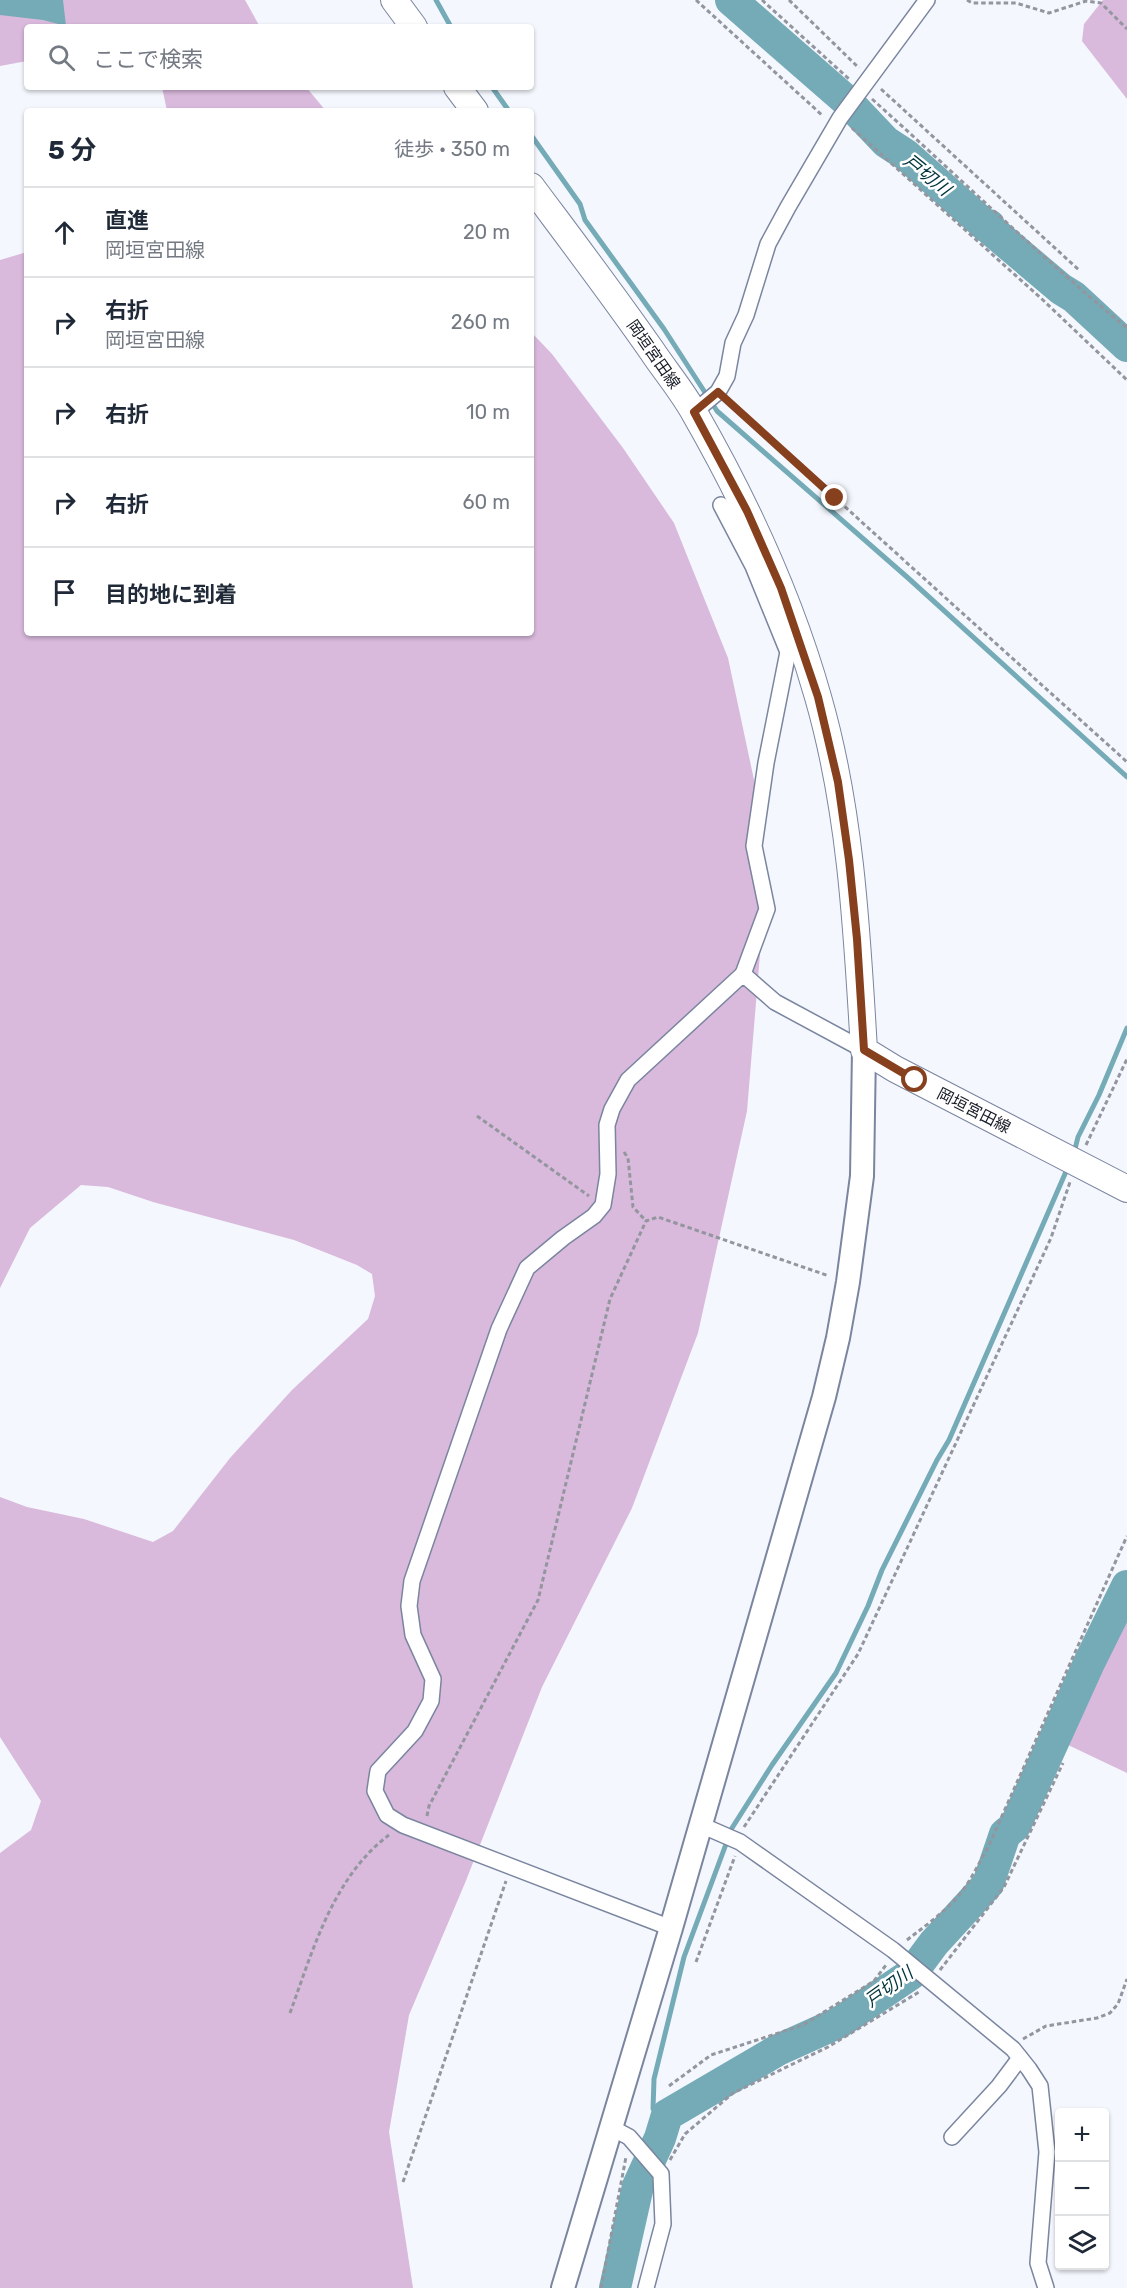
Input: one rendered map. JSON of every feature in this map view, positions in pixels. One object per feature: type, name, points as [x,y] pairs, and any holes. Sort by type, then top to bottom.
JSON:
[{"type":"main road","points":[[394,0],[412,24]]},
{"type":"main road","points":[[459,90],[473,108]]},
{"type":"main road","name":"岡垣宮田線","points":[[534,190],[621,307],[694,412],[747,511],[781,588],[818,697],[838,782],[857,939],[864,1050],[895,1069],[1127,1189]]},
{"type":"street","points":[[694,412],[718,392],[727,376],[733,343],[746,315],[768,244],[837,122],[927,0]]},
{"type":"street","points":[[671,1928],[403,1825],[387,1815],[375,1791],[378,1771],[415,1731],[431,1701],[433,1679],[413,1635],[409,1606],[412,1581],[499,1329],[527,1268],[594,1216],[603,1205],[608,1174],[607,1125],[612,1109],[628,1080],[743,974],[767,909],[754,846],[766,763],[788,652],[753,566],[721,505]]},
{"type":"street","points":[[563,2288],[620,2132],[671,1928],[824,1397],[849,1282],[861,1176],[864,1050],[775,1002],[743,974]]},
{"type":"street","points":[[701,1825],[740,1842],[893,1950],[1017,2053],[1040,2086],[1047,2152],[1038,2263],[1046,2288]]},
{"type":"street","points":[[952,2137],[993,2093],[1017,2053]]},
{"type":"street","points":[[620,2132],[661,2174],[663,2224],[646,2288]]},
{"type":"path","points":[[696,0],[1044,302],[1127,380]]},
{"type":"path","points":[[762,0],[865,84],[1079,270]]},
{"type":"path","points":[[789,0],[865,84],[961,179],[1083,292],[1127,328]]},
{"type":"path","points":[[967,0],[972,3],[1016,3],[1049,13],[1086,1],[1101,3],[1127,29]]},
{"type":"path","points":[[718,392],[1127,762]]},
{"type":"path","points":[[696,1962],[743,1829],[858,1654],[1051,1238],[1077,1163],[1127,1059]]},
{"type":"path","points":[[477,1116],[603,1205]]},
{"type":"path","points":[[607,1125],[628,1158],[633,1207],[646,1221]]},
{"type":"path","points":[[424,1833],[429,1806],[538,1600],[610,1299],[646,1221],[658,1217],[849,1282]]},
{"type":"path","points":[[669,2086],[711,2055],[803,2025],[874,1981],[884,1970],[893,1950],[943,1911],[960,1893],[989,1845],[1127,1536]]},
{"type":"path","points":[[661,2174],[685,2134],[733,2094],[828,2047],[915,1996],[930,1982],[1004,1887],[1063,1763]]},
{"type":"path","points":[[290,2013],[317,1940],[339,1891],[372,1848],[403,1825]]},
{"type":"path","points":[[403,2182],[512,1866]]},
{"type":"path","points":[[1017,2053],[1023,2040],[1046,2026],[1097,2018],[1110,2013],[1118,2004],[1127,1979]]},
{"type":"path","points":[[600,2288],[622,2180],[620,2132]]},
{"type":"shaded area","points":[[0,0],[245,0],[258,24],[24,24],[24,62],[0,66]]},
{"type":"shaded area","points":[[1103,0],[1127,0],[1127,99],[1082,41],[1084,24]]},
{"type":"shaded area","points":[[163,90],[308,90],[324,108],[166,108]]},
{"type":"shaded area","points":[[24,253],[24,636],[534,636],[534,335],[552,354],[623,448],[674,523],[728,658],[760,808],[761,942],[747,1111],[698,1333],[632,1508],[542,1687],[465,1883],[409,2015],[389,2132],[413,2288],[0,2288],[0,1853],[31,1830],[41,1801],[0,1737],[0,1497],[27,1507],[84,1519],[153,1542],[173,1531],[230,1458],[292,1390],[368,1319],[375,1296],[372,1274],[357,1265],[294,1240],[153,1202],[108,1187],[81,1185],[30,1228],[0,1288],[0,260]]},
{"type":"shaded area","points":[[1127,1618],[1127,1773],[1066,1744]]},
{"type":"water","points":[[0,0],[63,0],[66,24],[58,24],[0,15]]},
{"type":"waterway","points":[[436,0],[449,24]]},
{"type":"waterway","name":"戸切川","points":[[731,0],[848,102],[886,142],[906,155],[986,226],[989,225],[990,229],[1061,289],[1074,297],[1127,346]]},
{"type":"waterway","points":[[494,90],[507,108]]},
{"type":"waterway","points":[[534,139],[580,204],[585,220],[664,329],[717,411],[907,577],[1127,777]]},
{"type":"waterway","points":[[1074,1153],[1078,1137],[1099,1095],[1127,1028]]},
{"type":"waterway","points":[[667,2115],[653,2109],[654,2079],[684,1957],[732,1828],[772,1765],[836,1673],[868,1606],[882,1570],[949,1440],[1068,1167]]},
{"type":"waterway","name":"戸切川","points":[[615,2288],[638,2186],[660,2138],[667,2115],[778,2050],[840,2022],[911,1974],[934,1943],[988,1884],[1005,1834],[1015,1826],[1089,1663],[1127,1586]]},
{"type":"route","points":[[835,498],[718,392],[694,412],[747,511],[781,588],[818,697],[838,782],[849,860],[864,1050],[915,1080]]}]
